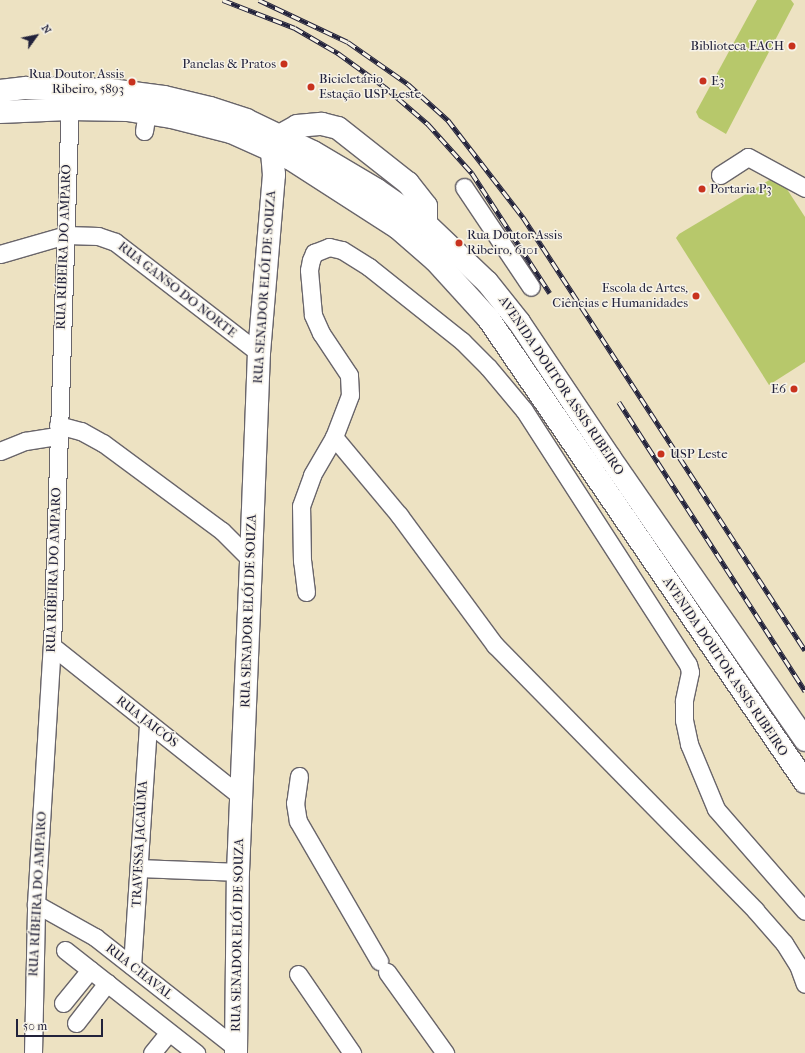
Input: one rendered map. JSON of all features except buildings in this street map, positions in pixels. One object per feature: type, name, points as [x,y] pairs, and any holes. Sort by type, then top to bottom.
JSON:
[{"type":"main road","name":"AVENIDA DOUTOR ASSIS RIBEIRO","points":[[0,91],[26,88],[70,98],[146,122],[231,132],[349,172],[426,224],[487,282],[520,322],[610,458],[805,740]]},
{"type":"main road","name":"AVENIDA DOUTOR ASSIS RIBEIRO","points":[[0,112],[70,98],[164,97],[246,120],[281,148],[398,228],[435,260],[488,318],[531,378],[805,782]]},
{"type":"main road","points":[[281,148],[308,124],[322,124],[338,128],[408,183],[426,206],[426,224],[412,229],[398,228]]},
{"type":"main road","name":"RUA SENADOR ELÓI DE SOUZA","points":[[236,1050],[238,872],[250,560],[260,353],[274,175],[281,148]]},
{"type":"street","name":"RUA RÍBEIRA DO AMPARO","points":[[33,1053],[36,904],[52,646],[57,431],[66,235],[70,98]]},
{"type":"street","points":[[720,175],[748,157],[805,188]]},
{"type":"street","points":[[464,187],[531,287]]},
{"type":"street","name":"RUA GANSO DO NORTE","points":[[0,254],[66,235],[98,236],[122,245],[260,353]]},
{"type":"street","points":[[306,592],[302,561],[301,506],[312,475],[334,436],[350,395],[350,384],[344,365],[321,333],[313,315],[309,270],[314,253],[329,247],[342,250],[369,268],[462,341],[493,372],[524,410],[688,664],[690,672],[684,701],[684,720],[689,744],[716,809],[805,911]]},
{"type":"street","points":[[0,451],[57,431],[81,431],[103,443],[222,531],[250,560]]},
{"type":"street","points":[[334,436],[399,515],[495,644],[755,910],[784,943],[798,965],[805,984]]},
{"type":"street","points":[[222,531],[252,538]]},
{"type":"street","name":"RUA JAICÓS","points":[[52,646],[242,797]]},
{"type":"street","name":"TRAVESSA JACAÚMA","points":[[132,966],[140,868],[142,796],[148,723]]},
{"type":"street","points":[[299,776],[295,803],[298,821],[383,966],[445,1053]]},
{"type":"street","points":[[140,868],[238,872]]},
{"type":"street","name":"RUA CHAVAL","points":[[36,904],[95,937],[236,1050]]},
{"type":"street","points":[[65,950],[108,983],[168,1033],[196,1053]]},
{"type":"street","points":[[63,1003],[90,970]]},
{"type":"street","points":[[298,974],[352,1053]]},
{"type":"street","points":[[76,1022],[108,983]]},
{"type":"street","points":[[152,1053],[168,1033]]},
{"type":"green space","points":[[757,0],[791,0],[794,4],[726,134],[699,118],[696,112]]},
{"type":"green space","points":[[771,179],[781,180],[805,217],[805,362],[769,385],[676,238],[679,234]]},
{"type":"railway","points":[[223,0],[295,28],[338,53],[385,87],[428,124],[472,173],[550,293]]},
{"type":"railway","points":[[259,0],[348,42],[408,84],[448,120],[523,217],[805,650]]},
{"type":"railway","points":[[619,402],[805,691]]},
{"type":"place","name":"Biblioteca EACH","points":[[792,46]]},
{"type":"place","name":"Panelas & Pratos","points":[[284,64]]},
{"type":"place","name":"E3","points":[[703,81]]},
{"type":"place","name":"Rua Doutor Assis Ribeiro, 5893","points":[[132,82]]},
{"type":"place","name":"Bicicletário Estação USP Leste","points":[[311,87]]},
{"type":"place","name":"Portaria P3","points":[[702,189]]},
{"type":"place","name":"Rua Doutor Assis Ribeiro, 6101","points":[[459,243]]},
{"type":"place","name":"Escola de Artes, Ciências e Humanidades","points":[[696,296]]},
{"type":"place","name":"E6","points":[[794,389]]},
{"type":"place","name":"USP Leste","points":[[661,454]]}]
